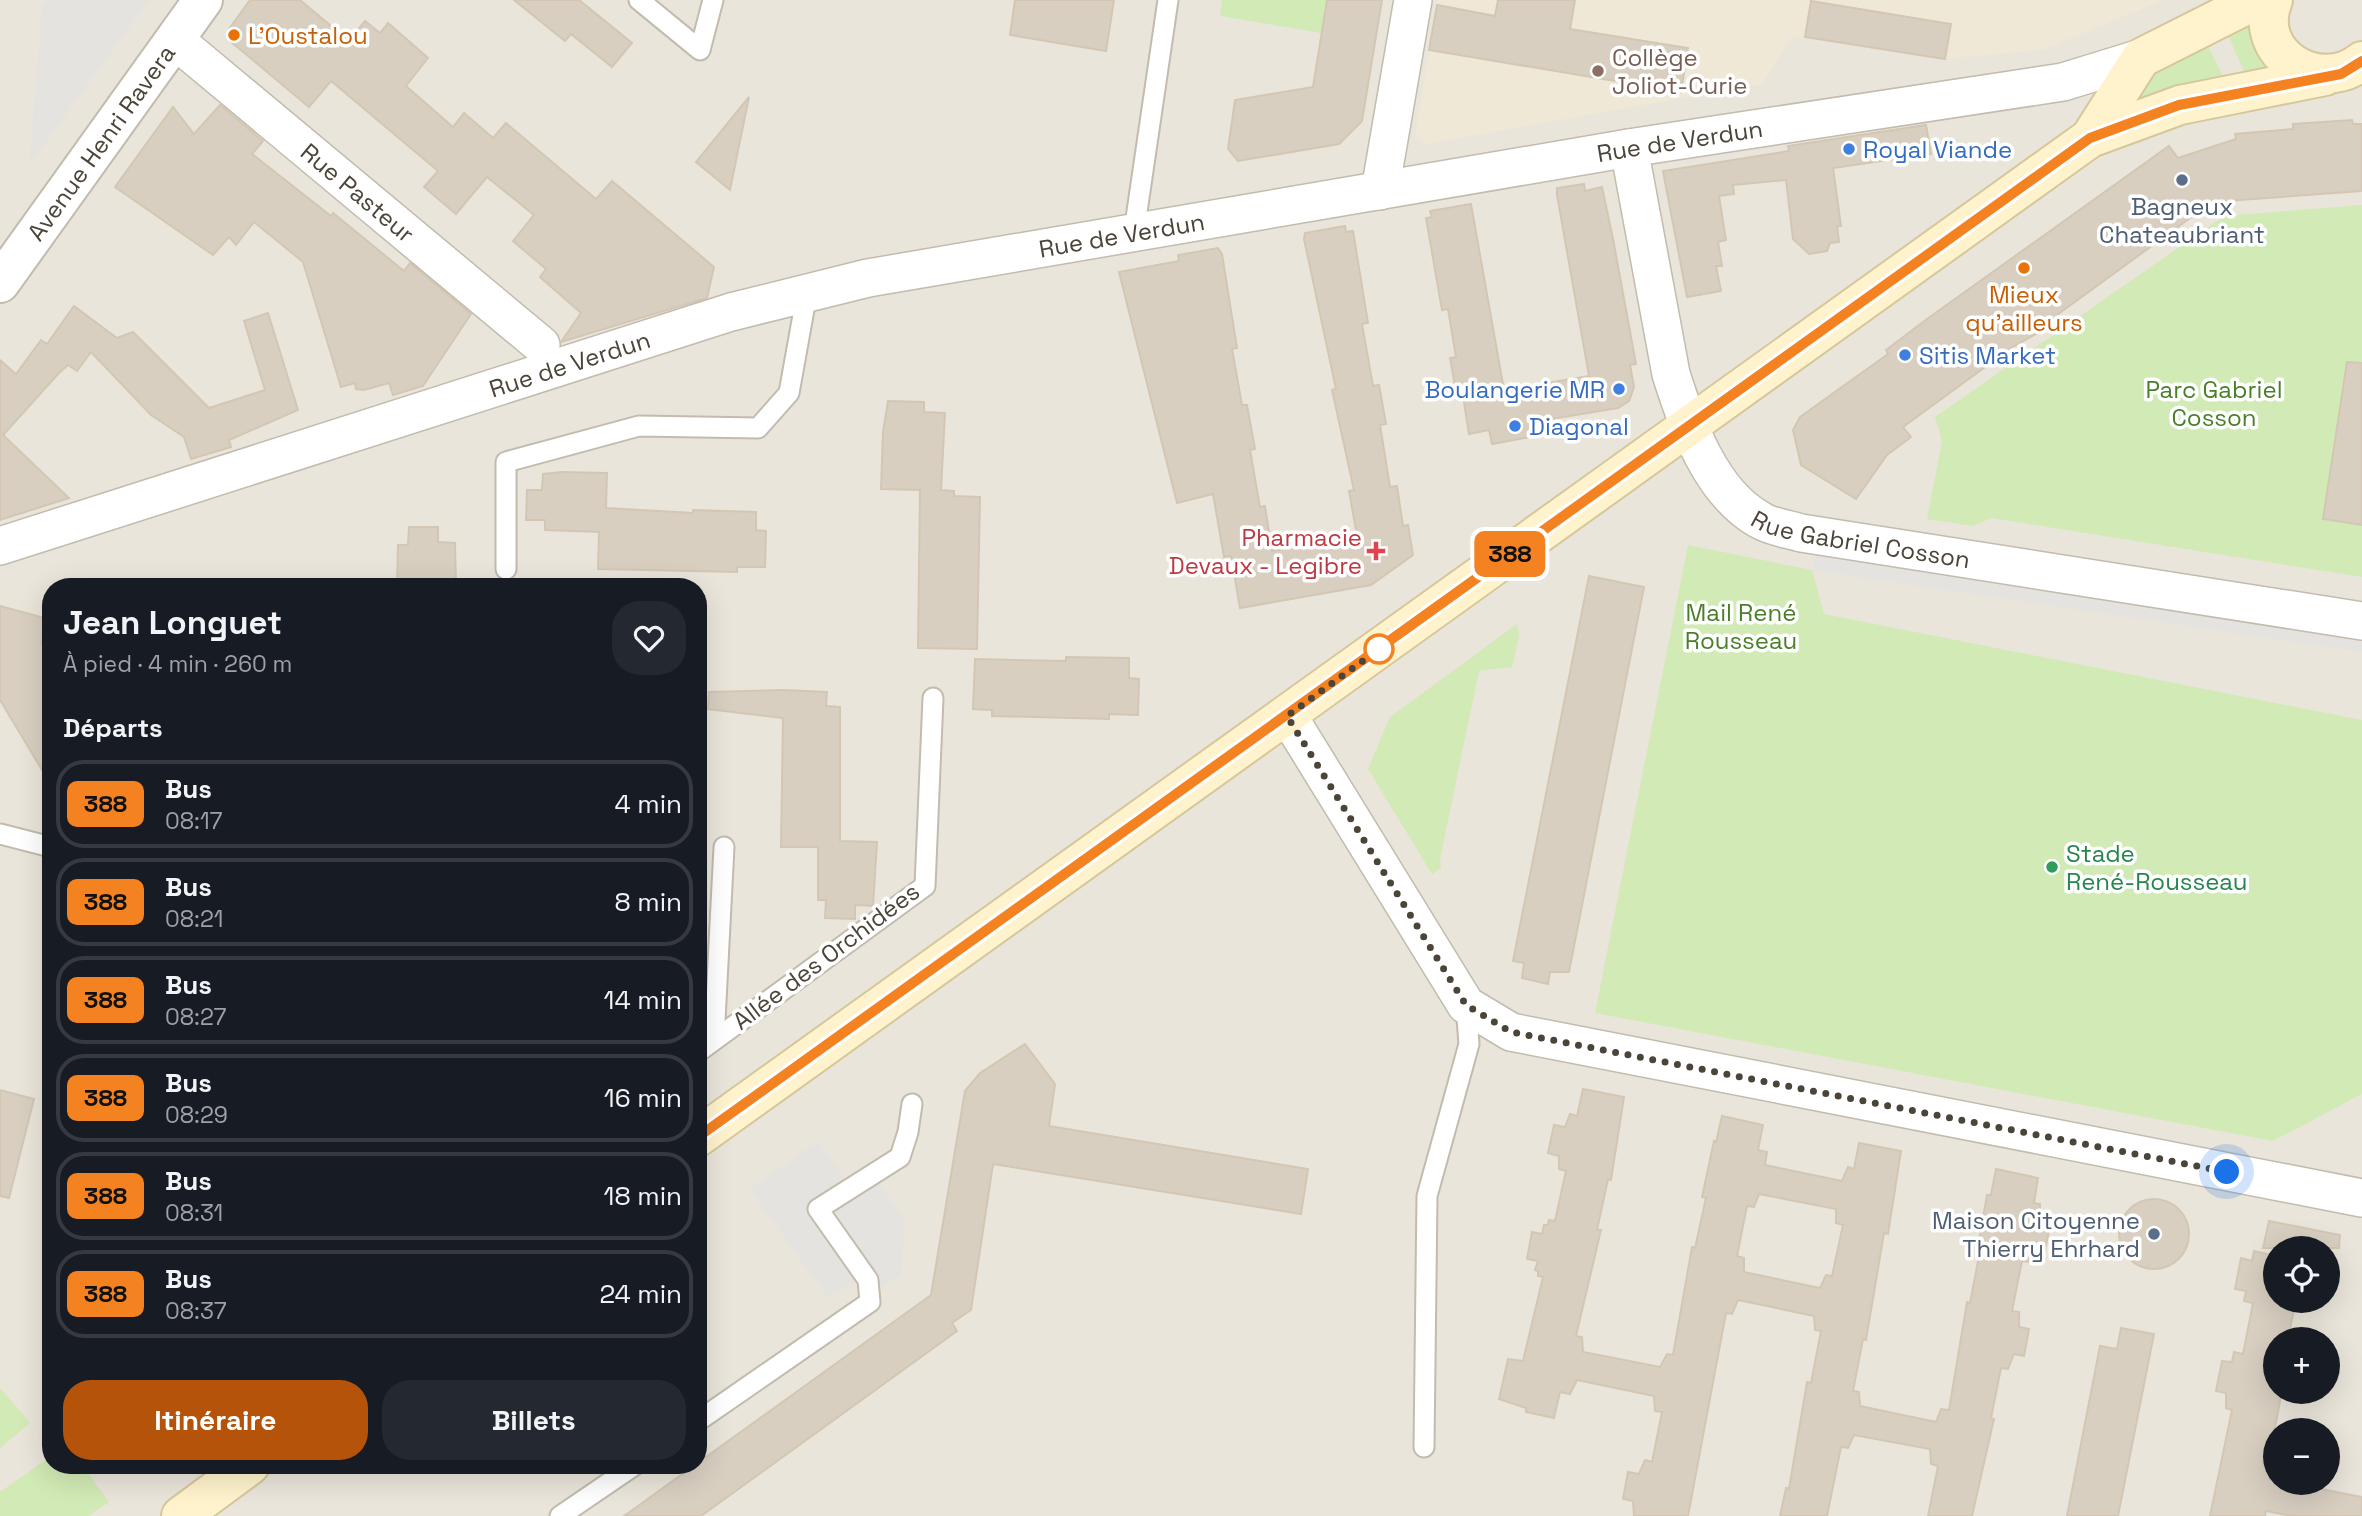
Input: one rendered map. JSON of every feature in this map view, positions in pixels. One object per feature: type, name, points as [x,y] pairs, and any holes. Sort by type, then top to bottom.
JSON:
[{"type":"main road","name":"Rue de Verdun","points":[[2141,58],[2256,0]]},
{"type":"main road","points":[[2273,0],[2269,21],[2272,38],[2280,54],[2308,74],[2347,71]]},
{"type":"main road","points":[[2090,138],[2141,58]]},
{"type":"main road","points":[[707,1131],[1691,427],[2090,138],[2179,105],[2347,71]]},
{"type":"main road","points":[[181,1516],[238,1474]]},
{"type":"street","name":"Avenue Henri Ravera","points":[[0,283],[203,0]]},
{"type":"street","points":[[1380,191],[1413,0]]},
{"type":"street","name":"Rue Pasteur","points":[[175,40],[541,345]]},
{"type":"street","name":"Rue de Verdun","points":[[0,546],[731,312],[868,278],[1629,148],[2063,82],[2141,58]]},
{"type":"street","name":"Rue Gabriel Cosson","points":[[1629,148],[1671,374],[1710,467],[1733,500],[1761,521],[1801,533],[2362,621]]},
{"type":"street","points":[[1287,716],[1466,1005],[1511,1032],[2362,1198]]},
{"type":"lane","points":[[639,0],[701,50],[713,0]]},
{"type":"lane","points":[[1134,232],[1168,0]]},
{"type":"lane","points":[[506,569],[506,462],[639,426],[758,428],[789,393],[807,293]]},
{"type":"lane","name":"Allée des Orchidées","points":[[707,1045],[925,886],[933,698]]},
{"type":"lane","points":[[0,835],[42,846]]},
{"type":"lane","name":"Allée des Orchidées","points":[[707,1035],[724,847]]},
{"type":"lane","points":[[1424,1447],[1427,1196],[1469,1044],[1466,1005]]},
{"type":"lane","points":[[707,1415],[870,1302],[868,1280],[818,1209],[900,1157],[908,1132],[912,1104]]},
{"type":"lane","points":[[560,1516],[622,1474]]},
{"type":"shaded area","points":[[0,0],[2362,0],[2362,1516],[0,1516]]},
{"type":"shaded area","points":[[48,0],[149,0],[29,165],[42,8]]},
{"type":"shaded area","name":"Collège Joliot-Curie","points":[[1438,0],[2164,0],[2042,50],[1945,59],[1792,36],[1762,84],[1425,144],[1415,134]]},
{"type":"shaded area","points":[[1818,549],[2362,632],[2362,652],[1812,570]]},
{"type":"shaded area","points":[[818,1141],[858,1198],[879,1184],[905,1220],[901,1274],[885,1286],[850,1284],[828,1298],[749,1189]]},
{"type":"green space","points":[[1222,0],[1327,0],[1321,33],[1220,16]]},
{"type":"green space","points":[[2251,17],[2277,70],[2247,78],[2227,33]]},
{"type":"green space","points":[[2205,40],[2225,80],[2115,114],[2161,63]]},
{"type":"green space","name":"Parc Gabriel Cosson","points":[[2362,205],[2362,577],[1992,518],[1973,526],[1927,519],[1942,441],[1935,417],[2224,216]]},
{"type":"green space","name":"Stade René-Rousseau","points":[[1688,545],[1812,570],[1824,614],[2362,720],[2362,1094],[2273,1141],[1595,1013]]},
{"type":"green space","points":[[1517,624],[1519,635],[1512,667],[1479,671],[1440,859],[1441,868],[1432,874],[1368,769],[1390,717]]},
{"type":"green space","points":[[0,1388],[30,1423],[0,1448]]},
{"type":"green space","points":[[42,1462],[42,1474],[89,1474],[109,1502],[88,1516],[0,1516],[0,1492]]},
{"type":"building","points":[[250,0],[300,0],[349,41],[365,21],[380,33],[388,23],[428,58],[406,86],[453,127],[464,113],[493,138],[506,123],[596,199],[612,181],[714,267],[707,298],[561,342],[581,313],[540,277],[546,269],[513,241],[534,215],[487,177],[456,214],[424,187],[438,171],[331,81],[309,107],[230,41],[229,29]]},
{"type":"building","points":[[514,0],[579,0],[632,43],[612,67],[571,34],[565,41]]},
{"type":"building","points":[[1015,0],[1114,0],[1106,51],[1010,35]]},
{"type":"building","points":[[1327,0],[1382,0],[1362,121],[1339,144],[1238,161],[1228,149],[1235,100],[1313,87]]},
{"type":"building","points":[[1498,0],[1575,0],[1570,29],[1688,48],[1681,92],[1429,50],[1437,5],[1495,16]]},
{"type":"building","points":[[1811,1],[1951,24],[1945,59],[1805,37]]},
{"type":"building","points":[[749,97],[730,190],[696,162]]},
{"type":"building","points":[[220,105],[263,141],[252,154],[331,216],[333,213],[404,271],[410,263],[471,314],[423,386],[393,395],[389,383],[364,390],[356,389],[355,383],[341,387],[303,262],[254,222],[236,245],[229,237],[213,255],[115,187],[173,107],[194,134]]},
{"type":"building","points":[[2352,120],[2353,124],[2362,124],[2362,191],[2212,202],[2046,323],[2049,327],[2014,346],[1903,427],[1911,437],[1887,455],[1856,499],[1801,465],[1793,430],[1800,417],[1888,354],[1886,350],[1927,319],[2169,146],[2178,158],[2236,139],[2235,134],[2293,129],[2293,124]]},
{"type":"building","points":[[1926,125],[1931,154],[1833,168],[1841,226],[1837,226],[1839,242],[1830,243],[1827,251],[1809,254],[1793,239],[1786,180],[1733,185],[1734,194],[1719,196],[1726,240],[1718,242],[1722,266],[1716,266],[1721,291],[1687,297],[1663,171],[1789,151],[1788,146]]},
{"type":"building","points":[[1584,184],[1585,191],[1602,187],[1636,364],[1630,365],[1634,387],[1629,401],[1618,408],[1539,421],[1541,435],[1492,444],[1489,430],[1469,434],[1463,396],[1457,397],[1450,358],[1456,357],[1448,309],[1442,310],[1426,218],[1432,217],[1430,211],[1471,204],[1504,390],[1589,376],[1557,195],[1557,188]]},
{"type":"building","points":[[1345,226],[1346,232],[1353,231],[1368,323],[1362,324],[1373,386],[1379,385],[1386,424],[1380,425],[1390,487],[1397,486],[1403,526],[1408,525],[1413,555],[1371,585],[1240,608],[1231,556],[1224,557],[1213,494],[1177,503],[1119,272],[1179,261],[1178,255],[1218,248],[1222,254],[1237,348],[1232,349],[1242,405],[1247,405],[1255,449],[1250,450],[1260,507],[1265,506],[1272,551],[1357,536],[1349,491],[1354,490],[1332,390],[1336,389],[1304,239],[1305,233]]},
{"type":"building","points":[[74,306],[117,338],[133,332],[209,408],[265,390],[244,321],[268,313],[298,410],[229,440],[231,447],[191,459],[184,437],[151,415],[91,352],[77,371],[68,365],[59,373],[3,435],[69,498],[0,520],[0,360],[16,374],[41,340],[47,344]]},
{"type":"building","points":[[2347,362],[2362,363],[2362,525],[2323,519]]},
{"type":"building","points":[[888,401],[924,402],[924,412],[945,413],[941,490],[954,491],[954,496],[980,497],[977,649],[918,648],[920,490],[881,489],[883,432]]},
{"type":"building","points":[[607,473],[606,508],[693,513],[693,510],[756,512],[756,530],[766,531],[765,567],[737,567],[737,572],[598,569],[599,532],[545,530],[545,520],[526,520],[527,490],[542,490],[543,474]]},
{"type":"building","points":[[409,527],[438,527],[438,542],[455,543],[456,578],[397,578],[398,545],[408,545]]},
{"type":"building","points":[[1589,576],[1644,587],[1569,972],[1550,972],[1548,984],[1522,978],[1524,963],[1513,961]]},
{"type":"building","points":[[0,606],[42,617],[42,770],[0,700]]},
{"type":"building","points":[[1066,657],[1129,658],[1129,678],[1139,679],[1138,715],[1109,714],[1109,719],[992,716],[992,710],[973,709],[975,659],[1066,661]]},
{"type":"building","points":[[709,692],[827,692],[826,706],[840,707],[840,841],[877,842],[873,906],[855,905],[855,919],[825,918],[826,900],[818,900],[818,847],[781,847],[783,718],[708,709]]},
{"type":"building","points":[[1025,1044],[1055,1084],[1049,1126],[1308,1169],[1301,1214],[993,1164],[971,1310],[952,1323],[957,1331],[701,1516],[624,1516],[682,1474],[707,1474],[707,1456],[931,1295],[965,1091],[980,1073]]},
{"type":"building","points":[[1583,1089],[1624,1097],[1611,1180],[1608,1179],[1597,1230],[1601,1230],[1576,1336],[1582,1337],[1583,1352],[1660,1367],[1667,1354],[1673,1355],[1692,1247],[1695,1248],[1706,1198],[1702,1197],[1722,1116],[1763,1125],[1758,1150],[1767,1152],[1765,1165],[1842,1181],[1848,1167],[1854,1169],[1859,1143],[1901,1151],[1888,1234],[1884,1233],[1866,1340],[1863,1339],[1853,1391],[1859,1392],[1860,1406],[1936,1422],[1941,1409],[1949,1410],[1967,1302],[1970,1303],[1980,1251],[1977,1251],[1987,1195],[1991,1195],[1996,1169],[2038,1178],[2034,1203],[2040,1204],[2040,1219],[2051,1221],[2045,1250],[2035,1248],[2029,1262],[2022,1261],[2012,1311],[2019,1312],[2019,1327],[2029,1329],[2024,1356],[2014,1354],[2008,1369],[2001,1368],[1991,1418],[1994,1419],[1972,1516],[1928,1516],[1938,1466],[1931,1464],[1930,1449],[1854,1435],[1848,1448],[1841,1447],[1827,1516],[1780,1516],[1786,1488],[1789,1489],[1807,1382],[1811,1383],[1821,1331],[1815,1330],[1814,1316],[1738,1300],[1732,1314],[1726,1313],[1688,1516],[1634,1516],[1633,1501],[1623,1499],[1628,1472],[1639,1474],[1645,1460],[1652,1462],[1662,1412],[1655,1411],[1654,1396],[1577,1380],[1570,1394],[1560,1392],[1554,1418],[1526,1412],[1526,1408],[1499,1399],[1508,1359],[1523,1361],[1543,1277],[1538,1276],[1538,1271],[1535,1270],[1538,1261],[1527,1259],[1532,1232],[1542,1234],[1544,1225],[1548,1225],[1549,1220],[1555,1221],[1566,1171],[1559,1169],[1559,1156],[1548,1153],[1554,1125],[1565,1127],[1570,1114],[1577,1116]],"holes":[[[1759,1194],[1836,1209],[1836,1223],[1843,1225],[1832,1276],[1826,1275],[1820,1288],[1744,1272],[1744,1258],[1737,1256],[1747,1206],[1754,1207]]]},
{"type":"building","points":[[0,1090],[34,1099],[9,1198],[0,1196]]},
{"type":"building","name":"Maison Citoyenne Thierry Ehrhard","points":[[2154,1199],[2173,1205],[2183,1215],[2189,1234],[2183,1253],[2173,1263],[2154,1269],[2135,1263],[2125,1253],[2119,1234],[2125,1215],[2135,1205]]},
{"type":"building","points":[[2269,1221],[2340,1235],[2340,1236],[2266,1236]]},
{"type":"building","points":[[2254,1251],[2263,1253],[2263,1313],[2293,1313],[2290,1327],[2263,1327],[2263,1404],[2280,1404],[2277,1418],[2263,1418],[2263,1495],[2340,1495],[2340,1493],[2362,1497],[2362,1516],[2292,1516],[2266,1511],[2265,1516],[2210,1516],[2232,1410],[2226,1408],[2226,1393],[2216,1391],[2222,1361],[2232,1362],[2234,1352],[2243,1354],[2253,1303],[2244,1301],[2246,1291],[2235,1289],[2241,1258],[2252,1261]]},
{"type":"building","points":[[2121,1328],[2154,1334],[2118,1516],[2067,1516],[2100,1346],[2117,1349]]},
{"type":"bus line","name":"388","points":[[707,1131],[1691,427],[2090,138],[2179,105],[2341,74],[2362,61]]},
{"type":"place","name":"L'Oustalou","points":[[234,35]]},
{"type":"place","name":"Collège Joliot-Curie","points":[[1598,71]]},
{"type":"place","name":"Royal Viande","points":[[1849,149]]},
{"type":"place","name":"Bagneux Chateaubriant","points":[[2182,180]]},
{"type":"place","name":"Mieux qu'ailleurs","points":[[2024,268]]},
{"type":"place","name":"Sitis Market","points":[[1905,355]]},
{"type":"place","name":"Boulangerie MR","points":[[1619,389]]},
{"type":"place","name":"Diagonal","points":[[1515,426]]},
{"type":"place","name":"Pharmacie Devaux - Legibre","points":[[1376,551]]},
{"type":"place","name":"Stade René-Rousseau","points":[[2052,867]]},
{"type":"place","name":"Maison Citoyenne Thierry Ehrhard","points":[[2154,1234]]},
{"type":"route","points":[[1379,649],[1386,644],[1287,716],[1466,1005],[1511,1032],[2227,1172]]},
{"type":"park label","name":"Mail René Rousseau","points":[[1741,626]]}]
